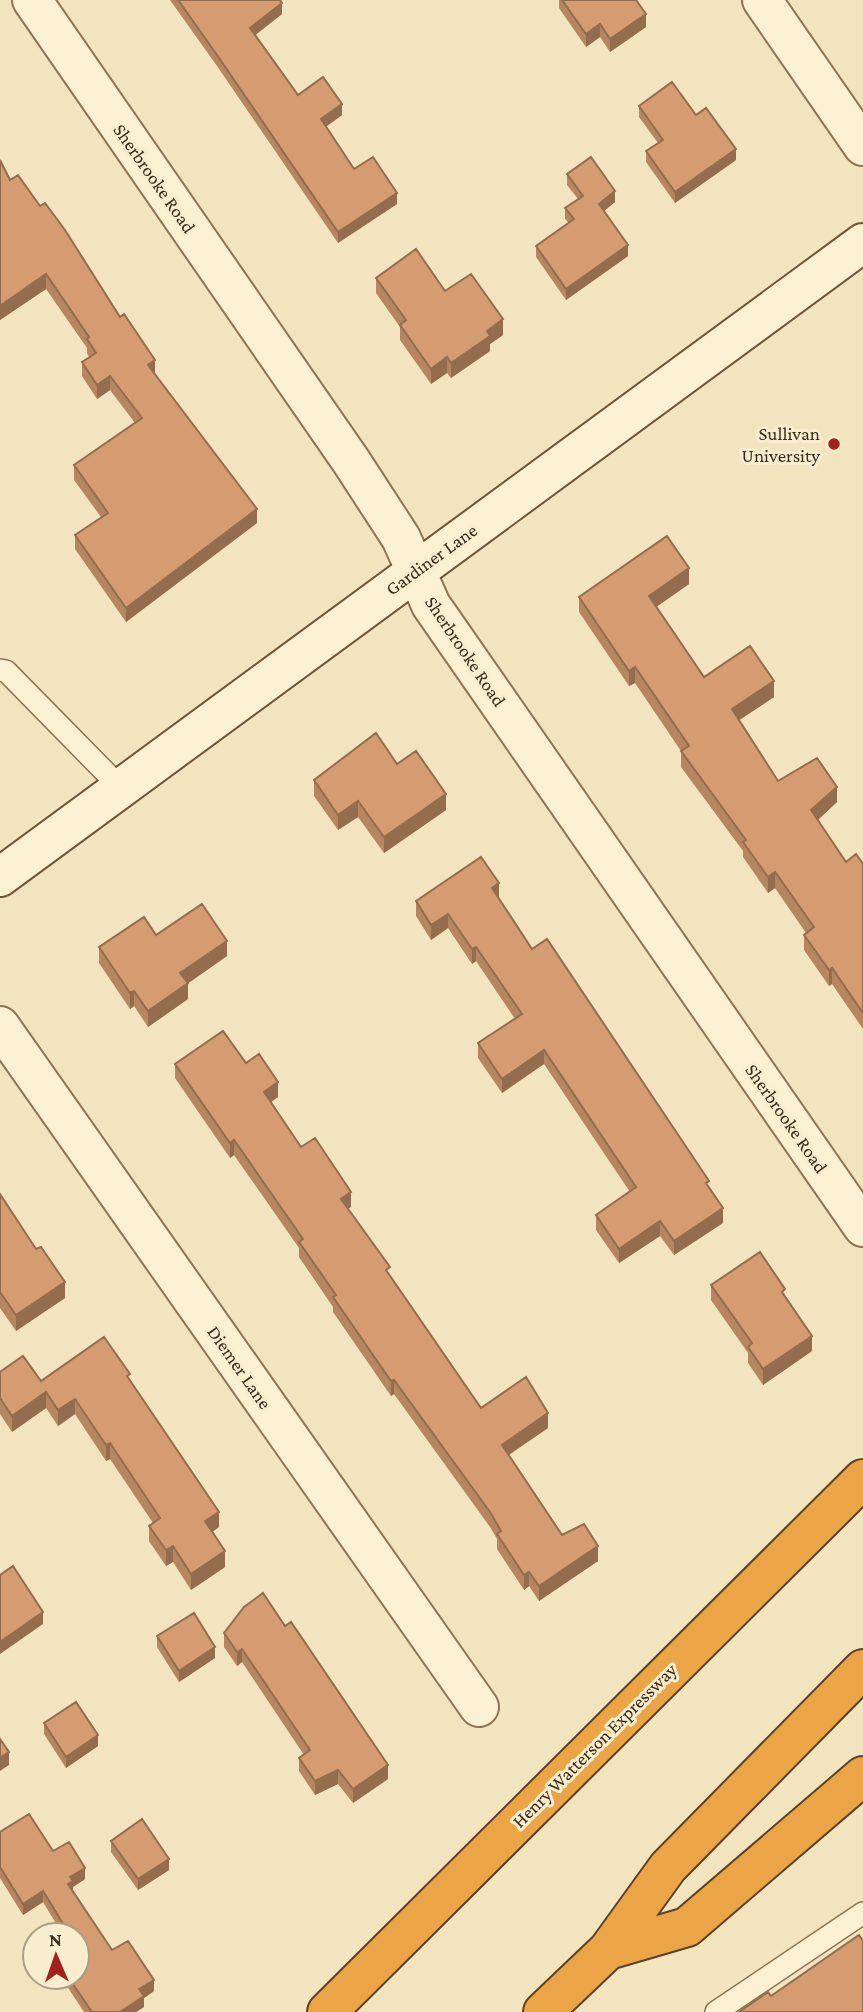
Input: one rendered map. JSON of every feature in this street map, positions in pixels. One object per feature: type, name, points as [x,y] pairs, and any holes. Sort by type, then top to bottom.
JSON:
[{"type":"highway","name":"Henry Watterson Expressway","points":[[327,2012],[863,1479]]},
{"type":"highway","points":[[543,2012],[608,1950],[668,1867],[863,1670]]},
{"type":"highway","points":[[608,1950],[687,1927],[863,1776]]},
{"type":"street","name":"Sherbrooke Road","points":[[32,0],[351,461],[401,538],[431,604],[863,1227]]},
{"type":"street","points":[[762,0],[863,146]]},
{"type":"street","name":"Gardiner Lane","points":[[0,877],[863,243]]},
{"type":"street","name":"Diemer Lane","points":[[0,1026],[479,1707]]},
{"type":"lane","points":[[0,670],[6,671],[120,787]]},
{"type":"lane","points":[[716,2012],[863,1913]]},
{"type":"building","points":[[178,0],[280,0],[282,3],[250,28],[298,95],[323,77],[342,104],[321,119],[354,169],[373,157],[397,193],[338,232]]},
{"type":"building","points":[[562,0],[636,0],[646,14],[610,39],[600,24],[586,34]]},
{"type":"building","points":[[672,82],[696,115],[706,108],[736,149],[675,192],[646,151],[663,140],[639,106]]},
{"type":"building","points":[[591,157],[615,191],[599,204],[628,245],[566,289],[536,246],[574,219],[565,208],[583,196],[567,174]]},
{"type":"building","points":[[0,160],[10,180],[18,175],[40,206],[45,203],[65,230],[120,317],[124,314],[155,360],[148,365],[257,509],[126,608],[75,535],[108,513],[74,465],[142,418],[110,376],[97,385],[82,362],[96,353],[87,339],[89,337],[46,274],[0,306]]},
{"type":"building","points":[[416,249],[445,291],[471,274],[503,319],[487,331],[490,336],[451,363],[447,357],[431,369],[400,325],[406,320],[376,278]]},
{"type":"building","points":[[667,536],[689,568],[649,596],[704,677],[750,646],[774,681],[732,709],[778,781],[817,758],[837,787],[811,810],[846,862],[856,854],[863,864],[863,1013],[832,968],[829,970],[804,935],[814,927],[775,872],[768,877],[743,842],[746,840],[681,751],[689,746],[635,667],[629,671],[579,597]]},
{"type":"building","points":[[376,733],[397,764],[416,751],[446,794],[384,837],[358,801],[338,815],[314,780]]},
{"type":"building","points":[[481,857],[499,883],[492,888],[532,949],[547,939],[709,1181],[706,1183],[723,1208],[674,1241],[660,1221],[619,1249],[596,1215],[636,1187],[544,1050],[502,1079],[478,1043],[522,1014],[476,947],[472,949],[448,914],[431,925],[416,901]]},
{"type":"building","points":[[202,904],[227,941],[180,973],[188,983],[148,1011],[134,991],[130,993],[99,947],[144,917],[156,935]]},
{"type":"building","points":[[223,1031],[246,1063],[259,1054],[278,1082],[264,1092],[301,1147],[315,1138],[351,1192],[341,1199],[390,1267],[386,1270],[481,1408],[526,1377],[548,1413],[502,1445],[562,1535],[584,1524],[598,1546],[539,1586],[529,1572],[524,1575],[497,1534],[501,1531],[490,1512],[394,1380],[391,1381],[333,1297],[336,1295],[299,1242],[303,1239],[234,1140],[230,1143],[175,1064]]},
{"type":"building","points":[[0,1194],[36,1249],[41,1247],[65,1282],[16,1315],[0,1292]]},
{"type":"building","points":[[760,1252],[785,1289],[782,1292],[812,1336],[763,1369],[748,1347],[752,1343],[711,1285]]},
{"type":"building","points":[[104,1337],[130,1374],[127,1376],[219,1512],[205,1521],[225,1551],[191,1574],[173,1546],[166,1550],[149,1526],[160,1518],[110,1443],[106,1445],[75,1399],[58,1410],[46,1392],[12,1416],[0,1398],[0,1372],[23,1356],[41,1381]]},
{"type":"building","points":[[13,1566],[43,1612],[0,1642],[0,1575]]},
{"type":"building","points":[[263,1593],[285,1626],[291,1622],[388,1765],[353,1789],[338,1770],[315,1781],[299,1758],[310,1750],[242,1649],[237,1652],[224,1633],[244,1607]]},
{"type":"building","points":[[194,1613],[215,1647],[179,1671],[157,1636]]},
{"type":"building","points":[[76,1702],[98,1735],[66,1757],[44,1723]]},
{"type":"building","points":[[0,1739],[9,1752],[0,1758]]},
{"type":"building","points":[[29,1814],[53,1851],[69,1842],[85,1868],[70,1877],[73,1881],[68,1884],[112,1950],[128,1941],[154,1980],[139,1989],[144,1996],[120,2012],[92,2012],[78,1991],[91,1991],[91,1921],[61,1921],[43,1891],[23,1904],[0,1867],[0,1832]]},
{"type":"building","points":[[142,1819],[169,1859],[138,1879],[111,1841]]},
{"type":"building","points":[[859,1935],[863,1941],[863,2012],[739,2012],[768,1992],[771,1996]]},
{"type":"place","name":"Sullivan University","points":[[834,444]]}]
